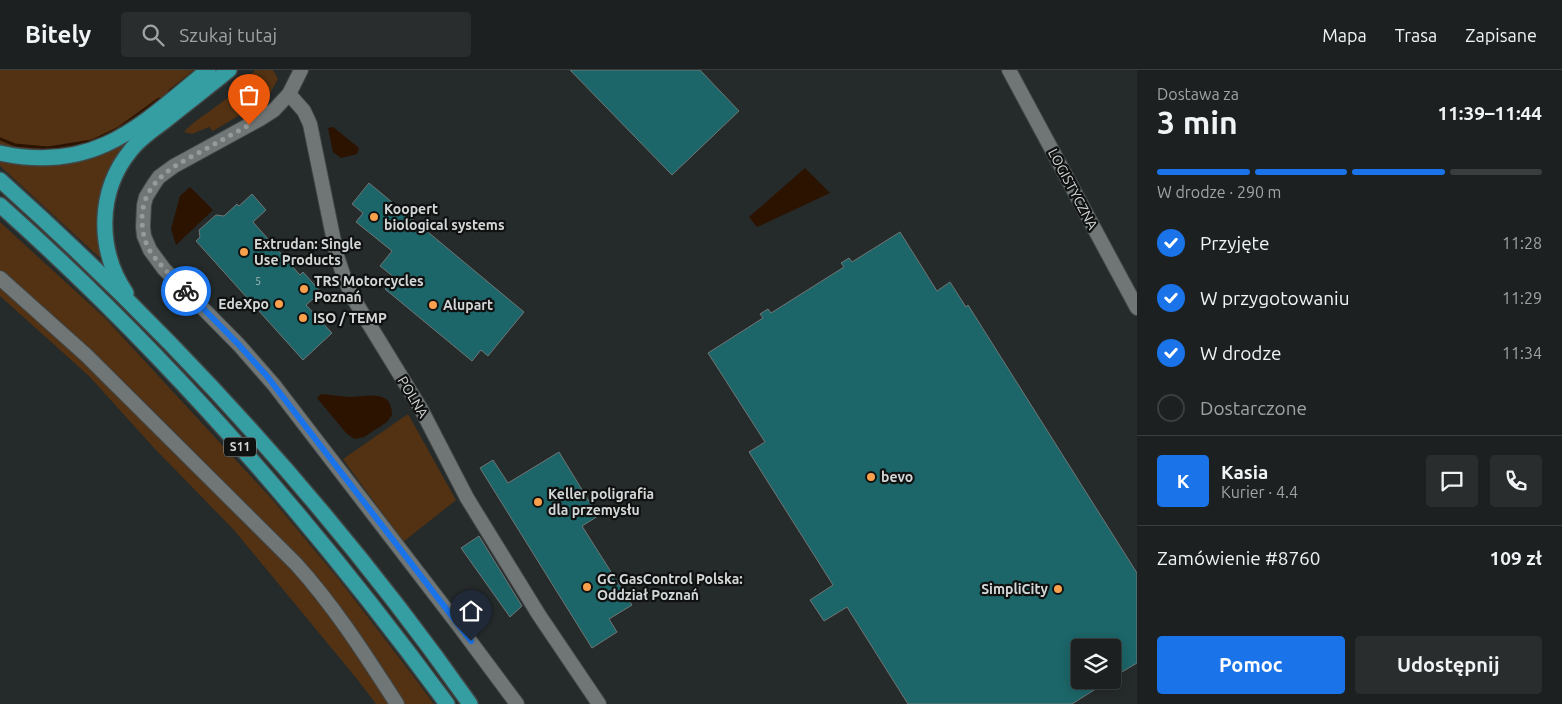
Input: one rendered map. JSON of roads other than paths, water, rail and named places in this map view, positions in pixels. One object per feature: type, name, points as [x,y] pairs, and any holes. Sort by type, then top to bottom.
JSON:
[{"type":"highway","points":[[0,153],[22,158],[55,158],[75,155],[101,147],[128,134],[208,70]]},
{"type":"highway","points":[[147,320],[121,284],[109,254],[106,241],[105,217],[111,185],[118,168],[137,143],[229,70]]},
{"type":"highway","name":"S11","points":[[0,180],[56,231],[147,320],[221,397],[299,484],[400,609],[470,704]]},
{"type":"highway","name":"S11","points":[[0,206],[116,315],[255,463],[360,589],[447,704]]},
{"type":"street","points":[[301,70],[289,94],[280,105],[267,115],[174,166],[159,177],[146,197],[142,212],[142,227],[146,243],[164,268],[239,345],[270,380],[517,704]]},
{"type":"street","name":"LOGISTYCZNA","points":[[1010,70],[1137,308]]},
{"type":"street","name":"POLNA","points":[[289,94],[304,110],[310,124],[336,250],[341,269],[353,298],[422,409],[467,498],[539,615],[599,704]]},
{"type":"street","points":[[0,278],[92,361],[296,564],[342,620],[398,704]]},
{"type":"waterway","points":[[170,91],[196,70]]},
{"type":"waterway","points":[[0,139],[15,145],[48,148],[92,141],[119,128],[159,99]]},
{"type":"place","name":"Koopert biological systems","points":[[374,217]]},
{"type":"place","name":"Extrudan: Single Use Products","points":[[244,252]]},
{"type":"place","name":"TRS Motorcycles Poznań","points":[[304,289]]},
{"type":"place","name":"EdeXpo","points":[[279,304]]},
{"type":"place","name":"Alupart","points":[[433,305]]},
{"type":"place","name":"ISO / TEMP","points":[[303,318]]},
{"type":"place","name":"bevo","points":[[871,477]]},
{"type":"place","name":"Keller poligrafia dla przemysłu","points":[[538,502]]},
{"type":"place","name":"GC GasControl Polska: Oddział Poznań","points":[[587,587]]},
{"type":"place","name":"SimpliCity","points":[[1058,589]]}]
